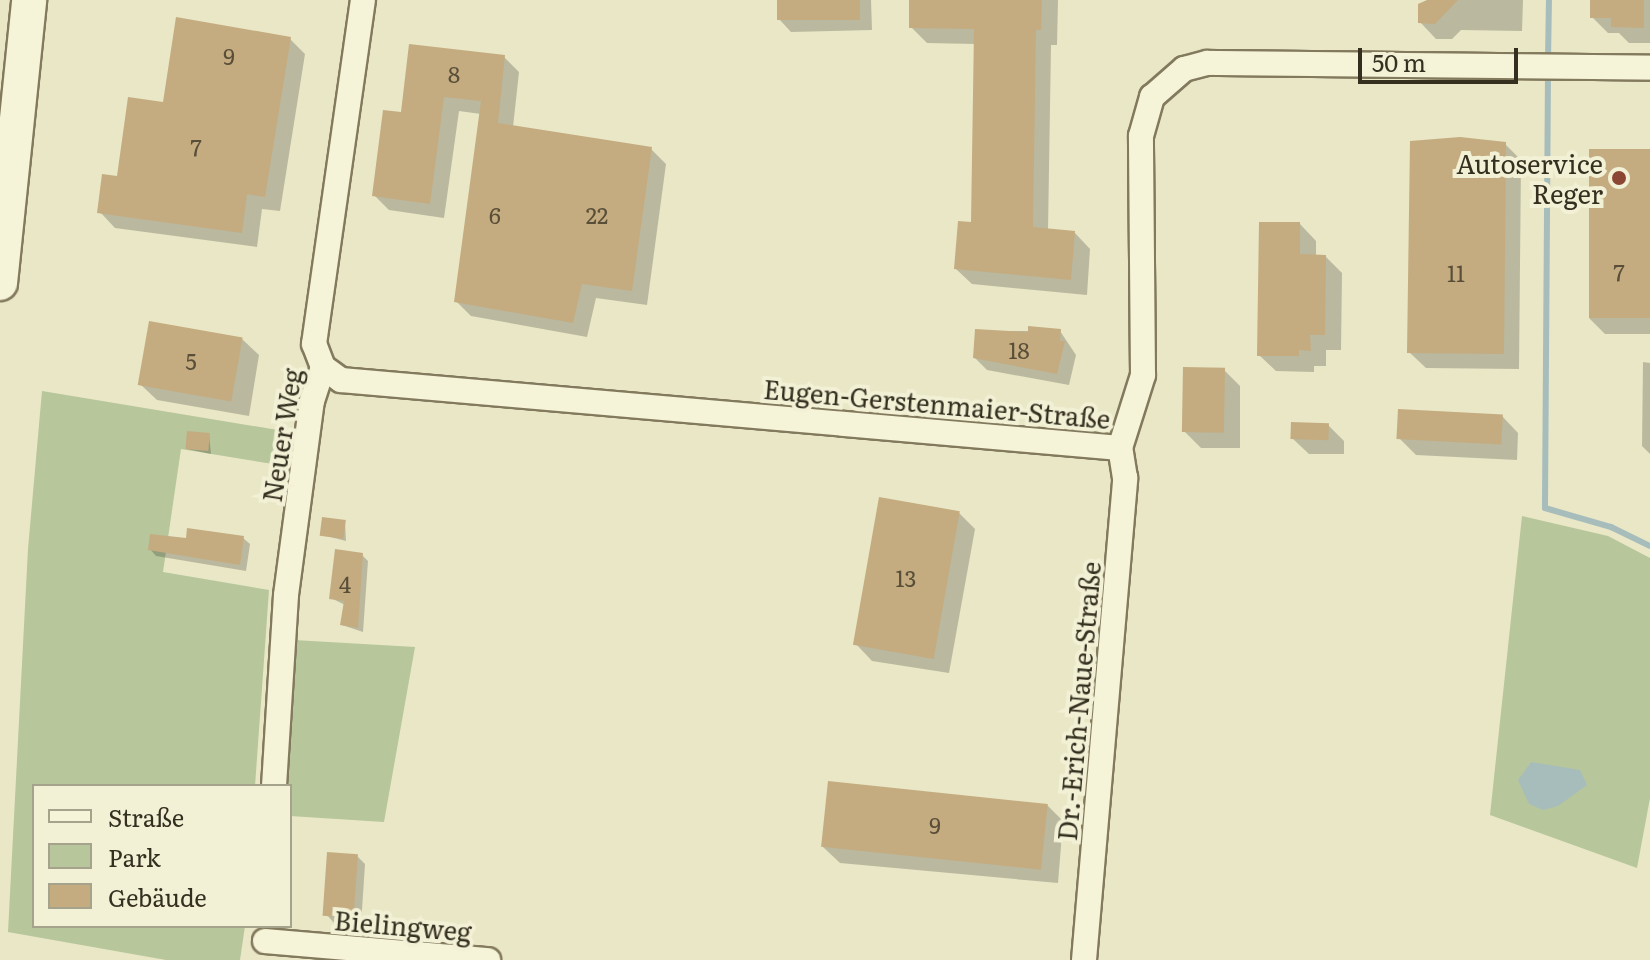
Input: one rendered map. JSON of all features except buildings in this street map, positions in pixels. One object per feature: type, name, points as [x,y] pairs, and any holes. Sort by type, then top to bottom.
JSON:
[{"type":"main road","points":[[0,283],[29,0]]},
{"type":"street","name":"Neuer Weg","points":[[274,784],[286,595],[312,401],[323,367],[314,344],[363,0]]},
{"type":"street","name":"Eugen-Gerstenmaier-Straße","points":[[323,367],[341,380],[1120,448],[1143,375],[1141,136],[1152,97],[1184,69],[1207,63],[1650,68]]},
{"type":"street","name":"Dr.-Erich-Naue-Straße","points":[[1084,960],[1125,478],[1120,448]]},
{"type":"street","name":"Bielingweg","points":[[264,942],[488,960]]},
{"type":"green space","points":[[42,391],[290,432],[285,466],[181,449],[163,572],[269,590],[255,784],[32,784],[32,928],[245,928],[240,960],[166,960],[8,932],[28,549]]},
{"type":"green space","points":[[1522,516],[1608,536],[1650,558],[1650,798],[1637,868],[1490,815]]},
{"type":"green space","points":[[294,640],[415,647],[384,822],[292,816],[292,784],[284,784]]},
{"type":"shaded area","points":[[1531,762],[1580,770],[1587,785],[1558,806],[1543,810],[1529,804],[1518,780]]},
{"type":"waterway","points":[[1548,61],[1549,0]]},
{"type":"waterway","points":[[1548,72],[1545,508],[1611,527],[1650,546]]},
{"type":"place","name":"Autoservice Reger","points":[[1619,178]]}]
